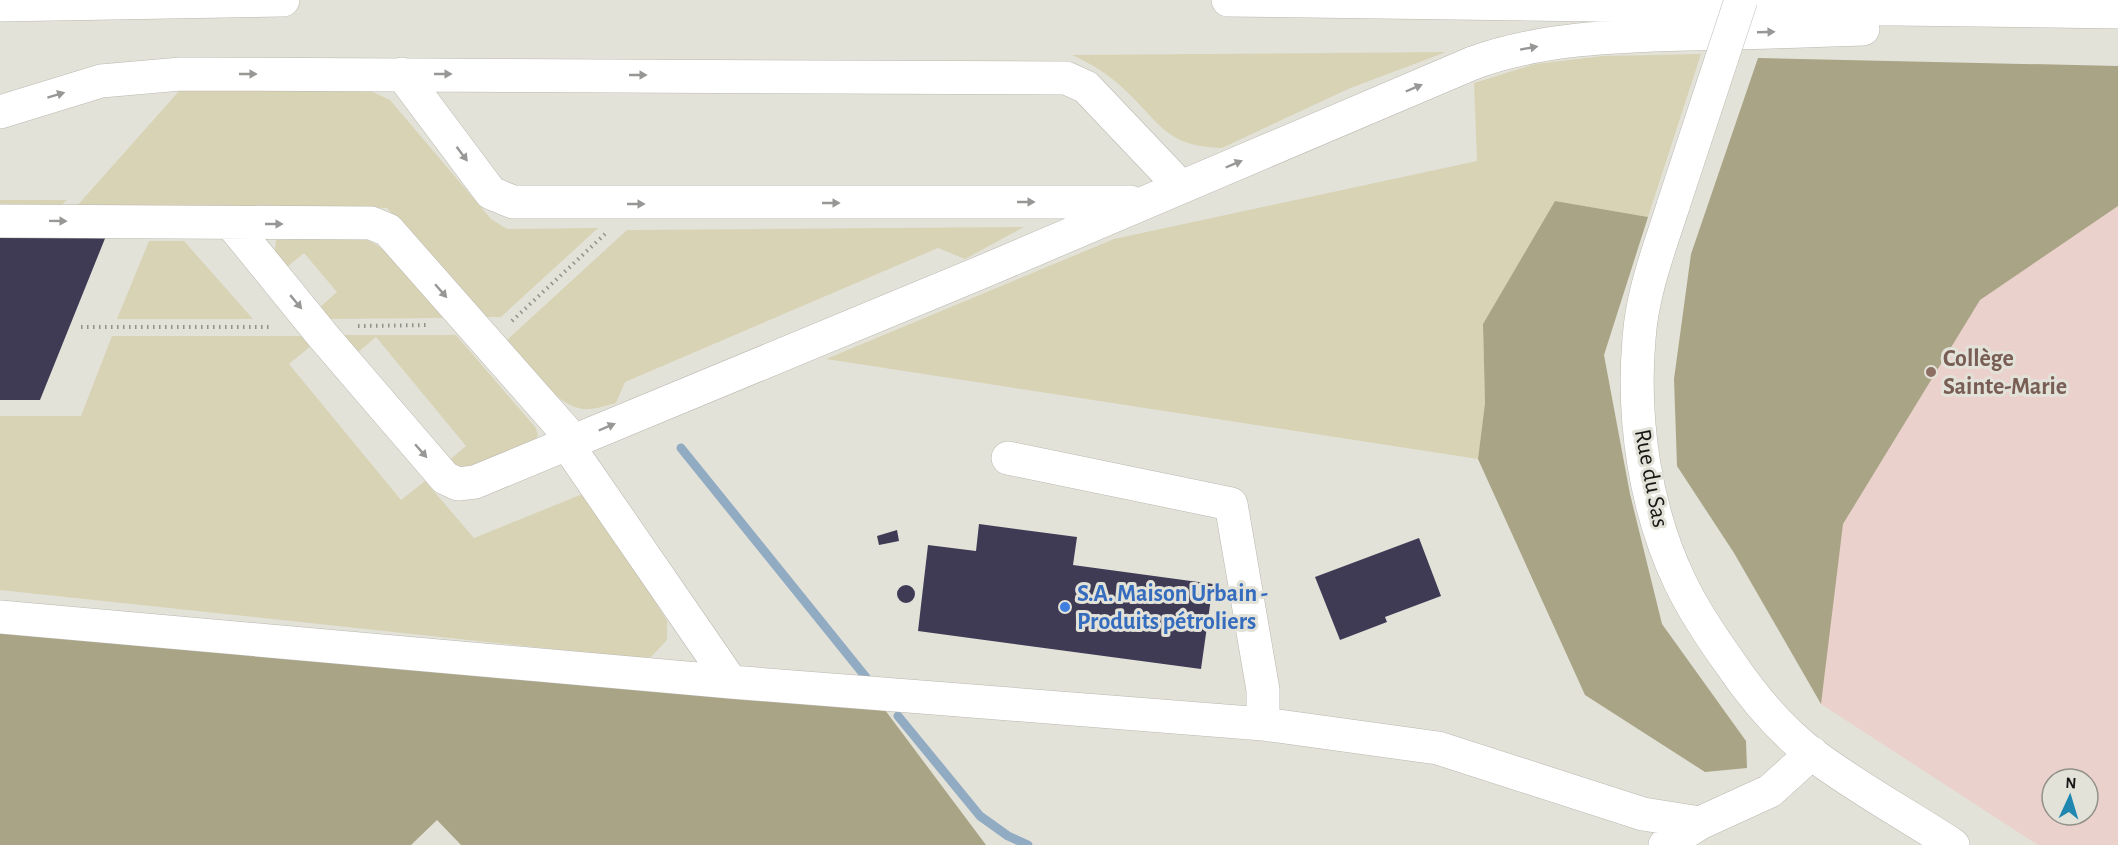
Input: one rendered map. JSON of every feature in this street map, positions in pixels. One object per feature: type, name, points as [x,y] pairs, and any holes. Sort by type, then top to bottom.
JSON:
[{"type":"main road","points":[[0,5],[283,0]]},
{"type":"main road","points":[[1228,0],[2111,11]]},
{"type":"main road","name":"Rue du Sas","points":[[1741,0],[1650,280],[1639,337],[1638,400],[1644,459],[1658,522],[1680,582],[1708,632],[1749,691],[1812,753],[1953,845]]},
{"type":"main road","points":[[232,224],[316,327],[445,478],[458,483],[475,482],[1498,53],[1564,42],[1609,38],[1948,27],[2111,11]]},
{"type":"main road","points":[[0,112],[101,81],[135,76],[402,74],[1066,78],[1086,87],[1181,187]]},
{"type":"main road","points":[[402,74],[491,193],[513,202],[636,204],[1145,202]]},
{"type":"main road","points":[[0,221],[371,223],[388,230],[571,443],[731,682]]},
{"type":"main road","points":[[1008,458],[1231,504],[1263,690],[1263,723]]},
{"type":"main road","points":[[0,617],[731,682],[1263,723],[1438,748],[1643,814],[1700,823]]},
{"type":"main road","points":[[1665,845],[1700,823],[1770,791],[1812,753]]},
{"type":"path","points":[[81,327],[508,326],[636,204]]},
{"type":"shaded area","points":[[1446,52],[1348,89],[1222,148],[1188,143],[1166,132],[1114,80],[1094,66],[1072,55]]},
{"type":"shaded area","points":[[1701,54],[1648,217],[1555,201],[1483,324],[1485,403],[1478,459],[826,359],[1114,239],[1477,161],[1474,83],[1535,64],[1603,56]]},
{"type":"shaded area","points":[[1758,58],[2118,66],[2118,206],[1980,300],[1843,524],[1821,704],[1734,553],[1677,466],[1674,379],[1691,254]]},
{"type":"shaded area","points":[[180,90],[369,90],[390,100],[491,219],[507,229],[598,228],[501,317],[480,317],[387,208],[76,207]]},
{"type":"shaded area","name":"Collège Sainte-Marie","points":[[2118,131],[2118,845],[2038,845],[1821,704],[1736,485]]},
{"type":"shaded area","points":[[0,200],[67,200],[58,208],[0,207]]},
{"type":"shaded area","points":[[1555,201],[1648,217],[1604,355],[1630,494],[1662,624],[1746,741],[1747,768],[1705,772],[1585,695],[1478,459],[1485,403],[1483,324]]},
{"type":"shaded area","points":[[1024,227],[965,259],[938,248],[625,382],[616,403],[600,408],[583,409],[562,400],[541,381],[507,340],[627,230]]},
{"type":"shaded area","points":[[361,238],[374,243],[397,261],[443,318],[327,319],[320,307],[337,292],[304,253],[287,267],[275,252],[276,240]]},
{"type":"shaded area","points":[[149,241],[184,241],[253,319],[117,319]]},
{"type":"shaded area","points":[[341,335],[456,335],[536,428],[538,436],[533,442],[478,466],[457,466],[447,462],[466,446],[376,337],[357,353]]},
{"type":"shaded area","points":[[112,336],[302,336],[311,346],[289,364],[401,500],[425,481],[474,538],[590,491],[667,621],[667,640],[651,657],[628,657],[0,590],[0,416],[81,416]]},
{"type":"shaded area","points":[[0,629],[885,710],[986,845],[461,845],[437,820],[411,845],[0,845]]},
{"type":"building","points":[[0,236],[106,236],[40,400],[0,400]]},
{"type":"building","name":"S.A. Maison Urbain - Produits pétroliers","points":[[979,524],[1077,537],[1073,565],[1213,584],[1201,669],[918,631],[928,545],[976,551]]},
{"type":"building","points":[[897,530],[899,541],[879,545],[877,536]]},
{"type":"building","points":[[1419,538],[1441,596],[1385,617],[1387,622],[1340,640],[1315,577]]},
{"type":"building","points":[[906,585],[914,590],[915,594],[910,602],[906,603],[898,598],[897,594],[902,586]]},
{"type":"waterway","points":[[681,448],[869,681]]},
{"type":"waterway","points":[[898,716],[980,816],[1008,836],[1028,845]]},
{"type":"place","name":"Collège Sainte-Marie","points":[[1931,372]]},
{"type":"place","name":"S.A. Maison Urbain - Produits pétroliers","points":[[1065,607]]}]
